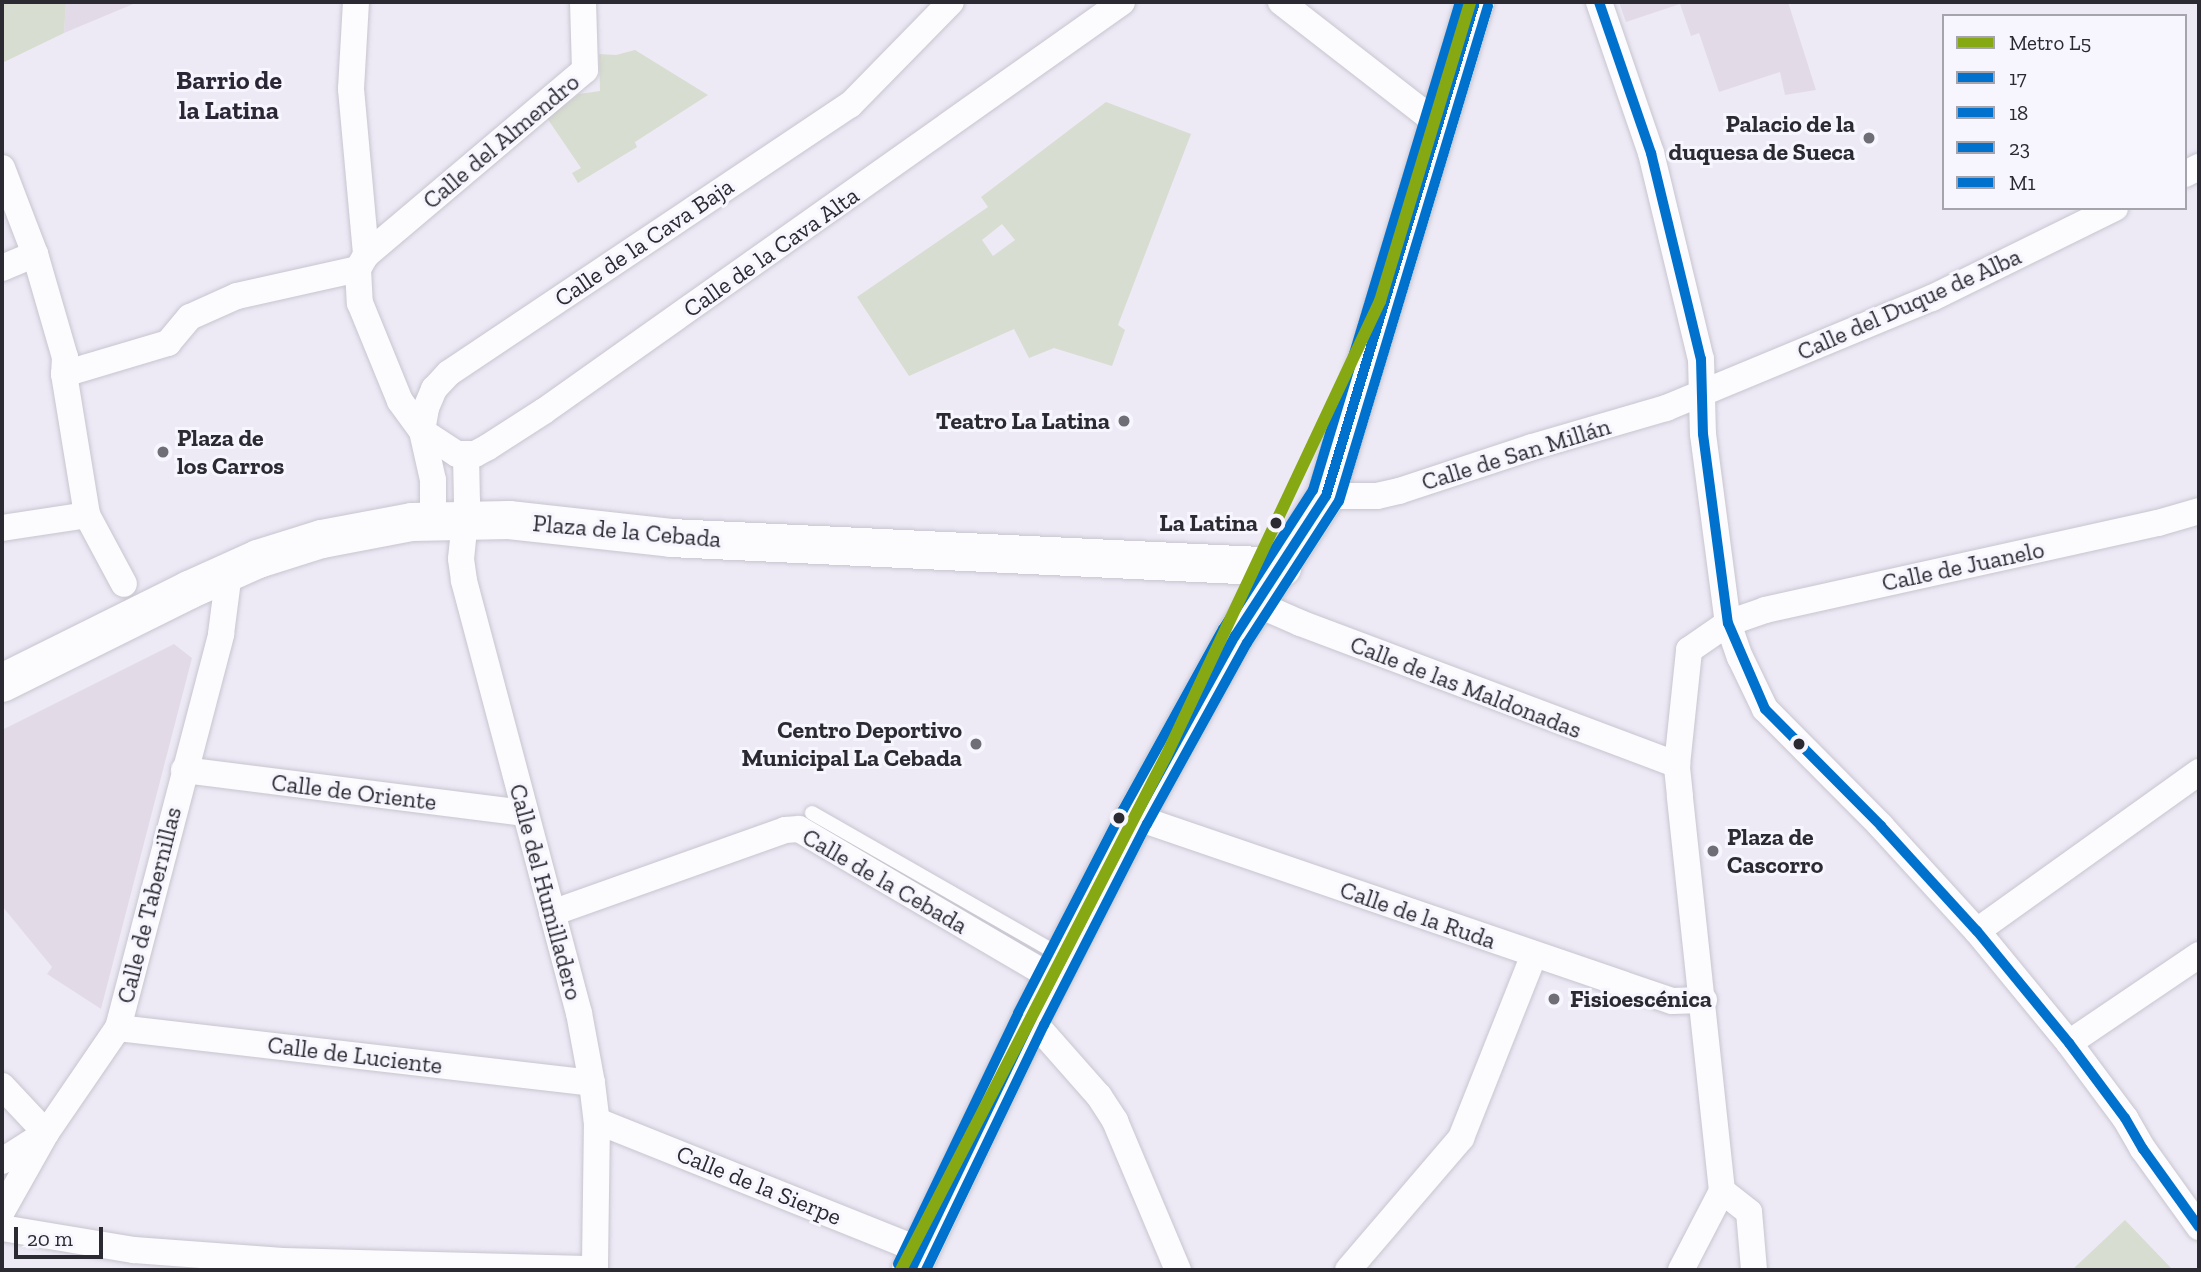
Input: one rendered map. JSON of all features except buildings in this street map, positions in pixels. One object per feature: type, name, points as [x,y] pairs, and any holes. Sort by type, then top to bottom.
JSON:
[{"type":"street","points":[[356,2],[351,89],[362,262],[359,303],[400,401],[422,431],[448,451],[466,455],[467,501],[448,520]]},
{"type":"street","name":"Calle del Almendro","points":[[362,262],[585,70],[583,2]]},
{"type":"street","name":"Calle de la Cava Baja","points":[[448,520],[433,480],[422,431],[434,388],[449,373],[850,105],[951,2]]},
{"type":"street","name":"Calle de la Cava Alta","points":[[466,455],[488,447],[544,411],[1122,2]]},
{"type":"street","points":[[1281,2],[1437,123]]},
{"type":"street","points":[[915,1260],[1031,1019],[1135,817],[1235,636],[1306,532],[1326,496],[1475,2]]},
{"type":"street","points":[[1599,2],[1651,153],[1701,359],[1703,434],[1728,623],[1740,657],[1765,709],[1881,826],[1977,931],[2069,1043],[2126,1118],[2143,1149],[2199,1227]]},
{"type":"street","points":[[2,167],[19,260],[65,365],[87,515],[124,584]]},
{"type":"street","name":"Calle del Duque de Alba","points":[[1701,394],[1932,298],[2111,210]]},
{"type":"street","points":[[65,365],[168,343],[190,317],[237,296],[362,262]]},
{"type":"street","name":"Calle de San Millán","points":[[1326,496],[1377,496],[1399,491],[1532,447],[1667,408],[1701,394]]},
{"type":"street","name":"Calle de Juanelo","points":[[1728,623],[1765,610],[2158,523],[2199,511]]},
{"type":"street","points":[[2,528],[87,515]]},
{"type":"street","name":"Plaza de la Cebada","points":[[2,683],[229,572],[322,539],[448,520],[542,522],[671,538],[1268,588]]},
{"type":"street","name":"Calle del Humilladero","points":[[448,520],[461,559],[464,581],[524,813],[579,1013],[597,1121],[595,1270]]},
{"type":"street","name":"Calle de Tabernillas","points":[[2,1211],[46,1133],[118,1028],[221,634],[229,572]]},
{"type":"street","name":"Calle de las Maldonadas","points":[[1268,588],[1300,623],[1677,765]]},
{"type":"street","points":[[1681,1270],[1722,1191],[1704,1000],[1677,765],[1689,650],[1728,623]]},
{"type":"street","name":"Calle de Oriente","points":[[184,770],[524,813]]},
{"type":"street","points":[[1977,931],[2199,772]]},
{"type":"street","name":"Calle de la Ruda","points":[[1135,817],[1672,1001],[1704,1000]]},
{"type":"street","name":"Calle de la Cebada","points":[[552,913],[785,830],[799,829],[1058,967]]},
{"type":"street","points":[[1349,1270],[1461,1138],[1534,955]]},
{"type":"street","points":[[2069,1043],[2199,956]]},
{"type":"street","points":[[1031,1019],[1099,1096],[1115,1121],[1178,1270]]},
{"type":"street","name":"Calle de Luciente","points":[[118,1028],[592,1083]]},
{"type":"street","points":[[2,1086],[46,1133],[2,1161]]},
{"type":"street","name":"Calle de la Sierpe","points":[[597,1121],[915,1260]]},
{"type":"street","points":[[1722,1191],[1749,1212],[1754,1270]]},
{"type":"street","points":[[2,1228],[134,1250],[186,1262],[283,1261],[595,1270]]},
{"type":"lane","points":[[812,813],[1058,967]]},
{"type":"shaded area","points":[[2,2],[66,2],[64,33],[2,63]]},
{"type":"shaded area","points":[[66,2],[138,2],[64,33]]},
{"type":"shaded area","points":[[1619,2],[1788,2],[1816,90],[1785,95],[1780,72],[1719,92],[1699,33],[1691,36],[1680,4],[1626,22]]},
{"type":"shaded area","points":[[635,50],[708,95],[635,142],[637,147],[578,183],[572,173],[581,168],[547,118],[579,94],[600,91],[599,54],[616,55]]},
{"type":"shaded area","points":[[1106,102],[1191,134],[1118,325],[1125,330],[1112,366],[1054,348],[1029,358],[1014,329],[909,376],[857,297],[988,207],[981,197]],"holes":[[[1002,224],[1015,240],[993,256],[982,240]]]},
{"type":"shaded area","points":[[174,644],[192,658],[101,1009],[47,974],[52,967],[2,906],[2,730]]},
{"type":"shaded area","points":[[2125,1220],[2171,1268],[2072,1270]]},
{"type":"metro line","name":"L5","points":[[901,1270],[1166,756],[1380,301],[1470,2]]},
{"type":"transit line","name":"23","points":[[898,1264],[1018,1013],[1123,810],[1223,629],[1313,490],[1460,2]]},
{"type":"transit line","name":"17","points":[[911,1270],[1031,1019],[1135,817],[1235,636],[1326,496],[1475,2]]},
{"type":"transit line","name":"M1","points":[[1599,2],[1651,153],[1701,359],[1703,434],[1728,623],[1765,709],[1881,826],[1977,931],[2069,1043],[2125,1118],[2143,1149],[2199,1227]]},
{"type":"transit line","name":"18","points":[[926,1270],[1044,1025],[1147,824],[1247,643],[1339,501],[1488,6]]},
{"type":"place","name":"Palacio de la duquesa de Sueca","points":[[1869,138]]},
{"type":"place","name":"Teatro La Latina","points":[[1124,421]]},
{"type":"place","name":"Plaza de los Carros","points":[[163,452]]},
{"type":"place","name":"La Latina","points":[[1276,523]]},
{"type":"place","name":"Centro Deportivo Municipal La Cebada","points":[[976,744]]},
{"type":"place","name":"Plaza de Cascorro","points":[[1713,851]]},
{"type":"place","name":"Fisioescénica","points":[[1554,999]]},
{"type":"district","name":"Barrio de la Latina","points":[[229,96]]}]
